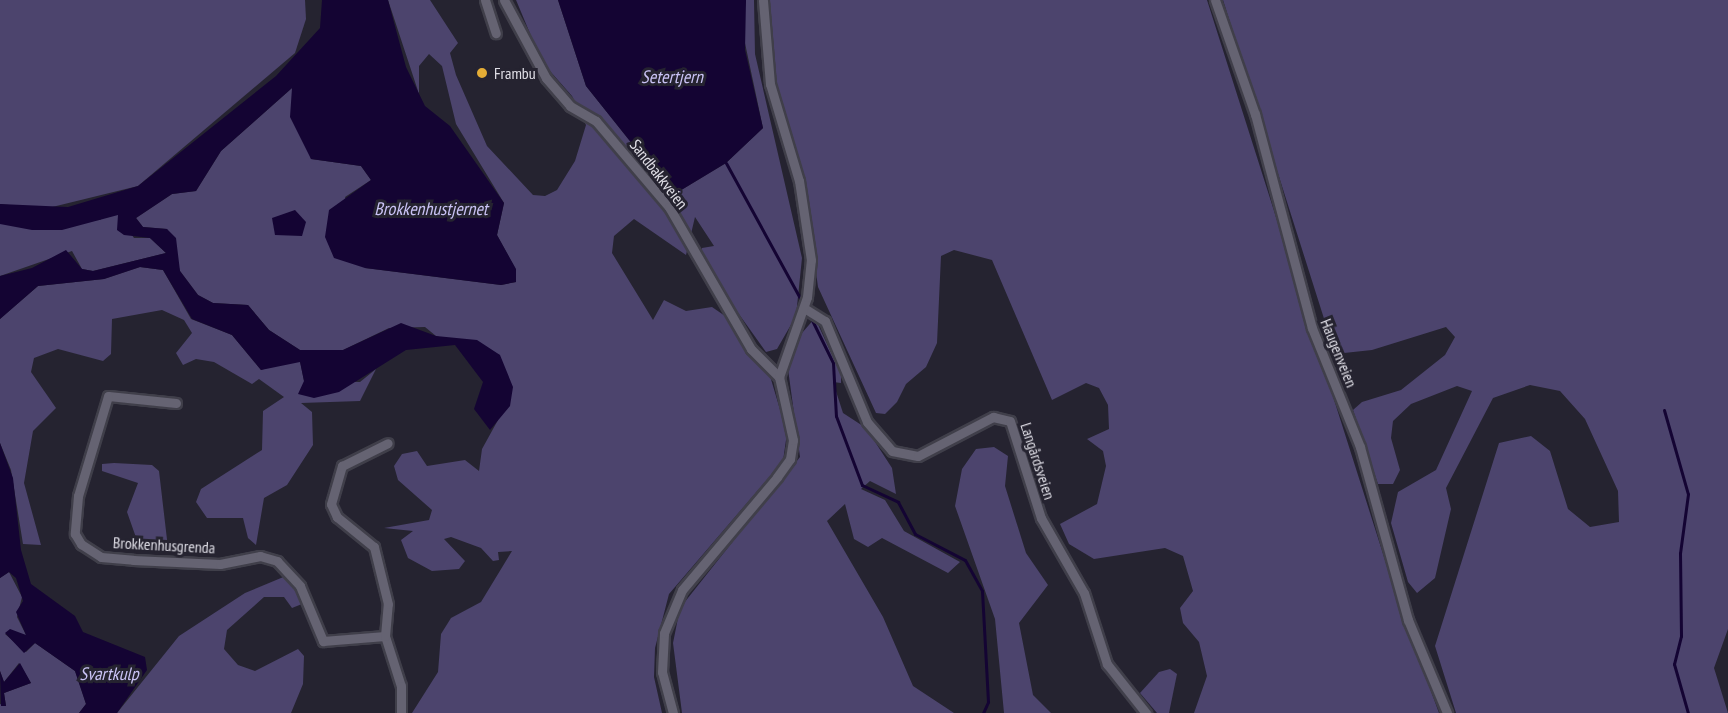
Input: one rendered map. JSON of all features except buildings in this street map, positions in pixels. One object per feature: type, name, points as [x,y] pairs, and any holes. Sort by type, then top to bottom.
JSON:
[{"type":"street","points":[[485,0],[496,33]]},
{"type":"street","name":"Sandbakkveien","points":[[504,0],[546,78],[570,106],[596,121],[669,207],[751,349],[779,377]]},
{"type":"street","points":[[673,713],[662,672],[664,633],[682,590],[790,459],[791,429],[779,377],[804,308],[811,260],[799,181],[770,84],[763,0]]},
{"type":"street","name":"Haugenveien","points":[[1215,0],[1255,114],[1312,328],[1360,447],[1408,620],[1446,713]]},
{"type":"street","name":"Langårdsveien","points":[[804,308],[825,321],[867,422],[892,451],[918,456],[993,417],[1010,421],[1041,518],[1084,593],[1107,664],[1146,713]]},
{"type":"street","name":"Brokkenhusgrenda","points":[[176,403],[108,396],[78,496],[75,534],[81,544],[101,557],[186,565],[269,557],[300,586],[323,641],[385,636]]},
{"type":"street","points":[[388,443],[342,466],[331,504],[344,524],[374,547],[388,604],[385,636],[401,686],[401,713]]},
{"type":"shaded area","points":[[0,0],[305,0],[306,19],[295,53],[138,186],[44,209],[0,204]]},
{"type":"shaded area","points":[[388,0],[430,0],[458,43],[450,53],[456,75],[487,146],[533,195],[545,196],[557,190],[575,161],[586,125],[572,96],[542,62],[516,0],[558,0],[586,86],[673,195],[726,163],[763,128],[742,29],[746,0],[754,0],[755,54],[802,258],[796,316],[777,349],[766,352],[731,303],[701,254],[702,248],[714,246],[695,217],[686,255],[634,219],[614,236],[612,253],[653,320],[664,300],[686,311],[712,307],[728,318],[770,376],[787,433],[783,461],[669,594],[655,648],[654,677],[662,713],[412,713],[438,672],[441,634],[451,618],[481,602],[512,551],[498,552],[499,560],[493,561],[481,548],[451,537],[444,539],[465,561],[459,569],[432,571],[408,558],[401,540],[413,531],[384,528],[429,520],[432,510],[398,480],[394,466],[402,454],[417,451],[427,466],[465,460],[479,471],[482,449],[498,420],[500,355],[436,336],[425,327],[389,328],[343,350],[300,350],[269,330],[248,305],[213,303],[198,295],[180,271],[167,229],[143,227],[136,218],[172,194],[196,191],[221,151],[292,88],[311,159],[361,166],[371,180],[345,197],[365,268],[501,285],[516,282],[515,268],[497,235],[504,203],[456,124],[442,66],[429,54],[419,66],[419,94]]},
{"type":"shaded area","points":[[769,0],[1207,0],[1398,601],[1439,713],[1194,713],[1207,676],[1199,642],[1183,623],[1180,608],[1193,591],[1183,556],[1165,548],[1094,559],[1069,544],[1060,524],[1097,504],[1106,466],[1103,451],[1087,439],[1109,429],[1108,405],[1099,388],[1086,383],[1052,400],[992,260],[954,250],[941,256],[937,343],[926,367],[906,384],[897,402],[885,414],[876,413],[818,287],[804,186],[771,62]]},
{"type":"shaded area","points":[[1223,0],[1728,0],[1728,629],[1714,668],[1728,713],[1456,713],[1435,646],[1499,443],[1531,436],[1550,451],[1568,509],[1590,527],[1619,522],[1618,491],[1585,419],[1560,391],[1530,385],[1493,398],[1446,488],[1451,509],[1435,578],[1417,593],[1408,582],[1391,523],[1398,492],[1436,470],[1472,391],[1457,386],[1411,404],[1393,421],[1391,438],[1400,470],[1393,484],[1378,484],[1353,410],[1362,402],[1401,390],[1445,355],[1455,337],[1446,327],[1372,350],[1344,353],[1333,347]]},
{"type":"shaded area","points":[[109,213],[118,215],[134,238],[150,238],[166,253],[93,271],[82,269],[72,251],[0,276],[0,224],[100,220]]},
{"type":"shaded area","points":[[140,267],[163,270],[191,319],[232,335],[261,370],[290,360],[300,361],[304,381],[360,382],[376,369],[360,401],[301,403],[312,412],[313,445],[287,485],[264,498],[256,545],[248,538],[243,518],[207,518],[196,502],[201,489],[262,450],[263,411],[284,397],[259,379],[252,384],[214,362],[196,359],[183,365],[176,353],[192,333],[184,320],[162,310],[112,319],[111,354],[103,361],[58,349],[34,358],[31,372],[56,408],[33,431],[24,483],[41,545],[23,544],[11,470],[0,443],[0,319],[38,286],[104,279]]},
{"type":"shaded area","points":[[815,318],[841,374],[841,383],[833,382],[843,413],[866,428],[892,468],[896,494],[870,481],[861,489],[885,500],[904,531],[960,562],[948,573],[882,538],[868,547],[854,539],[845,504],[827,521],[883,617],[913,686],[954,713],[682,713],[673,643],[680,608],[800,457],[788,369],[802,333]]},
{"type":"shaded area","points":[[994,447],[1008,456],[1005,486],[1026,553],[1048,585],[1019,623],[1033,695],[1051,713],[1004,713],[995,619],[955,506],[962,469],[976,449]]},
{"type":"shaded area","points":[[102,464],[152,465],[159,471],[168,548],[139,546],[127,512],[138,483],[102,471]]},
{"type":"shaded area","points":[[9,572],[22,597],[17,617],[26,635],[5,634],[26,652],[35,643],[75,671],[86,704],[79,713],[0,713],[0,704],[6,706],[4,693],[31,683],[19,663],[4,682],[0,671],[0,578]]},
{"type":"shaded area","points":[[293,573],[301,584],[302,604],[292,608],[284,597],[264,597],[227,630],[224,649],[238,665],[255,671],[298,649],[304,656],[303,684],[291,713],[117,713],[179,636],[245,593]]},
{"type":"shaded area","points":[[1170,669],[1177,674],[1169,713],[1157,713],[1140,693],[1159,672]]},
{"type":"water","name":"Brokkenhustjernet","points":[[322,0],[388,0],[406,67],[425,106],[450,126],[504,203],[497,235],[516,269],[516,282],[501,285],[365,268],[334,258],[325,237],[329,210],[371,180],[361,166],[311,159],[290,117],[292,88],[221,151],[196,191],[172,194],[136,218],[143,227],[167,229],[176,238],[180,271],[198,295],[213,303],[248,305],[269,330],[300,350],[343,350],[401,323],[436,336],[477,340],[500,355],[513,387],[510,406],[490,430],[474,409],[483,382],[455,345],[406,350],[339,392],[314,398],[298,394],[304,381],[300,362],[261,370],[232,335],[192,319],[163,270],[140,267],[104,279],[38,286],[0,319],[0,276],[32,268],[66,250],[82,269],[93,271],[166,253],[150,238],[124,235],[117,230],[118,215],[62,230],[32,230],[0,224],[0,204],[68,207],[138,186],[276,76],[320,28]]},
{"type":"water","name":"Setertjern","points":[[558,0],[746,0],[745,50],[763,128],[726,163],[673,195],[586,86]]},
{"type":"water","points":[[295,210],[306,222],[302,236],[275,235],[272,218]]},
{"type":"water","name":"Svartkulp","points":[[0,443],[13,478],[21,550],[31,584],[75,616],[83,632],[145,657],[147,670],[117,713],[79,713],[86,704],[75,671],[35,643],[24,653],[5,633],[10,629],[26,635],[16,612],[23,601],[16,578],[9,572],[0,578]]},
{"type":"water","name":"Svartkulp","points":[[20,663],[31,683],[4,693],[6,706],[1,706],[0,671],[4,682]]},
{"type":"waterway","points":[[726,163],[802,302]]},
{"type":"waterway","points":[[810,316],[833,363],[836,416],[862,485],[898,502],[915,534],[965,560],[982,591],[988,702],[983,713]]},
{"type":"waterway","points":[[1664,410],[1688,494],[1680,553],[1681,636],[1674,664],[1688,713]]},
{"type":"place","name":"Frambu","points":[[482,73]]}]
